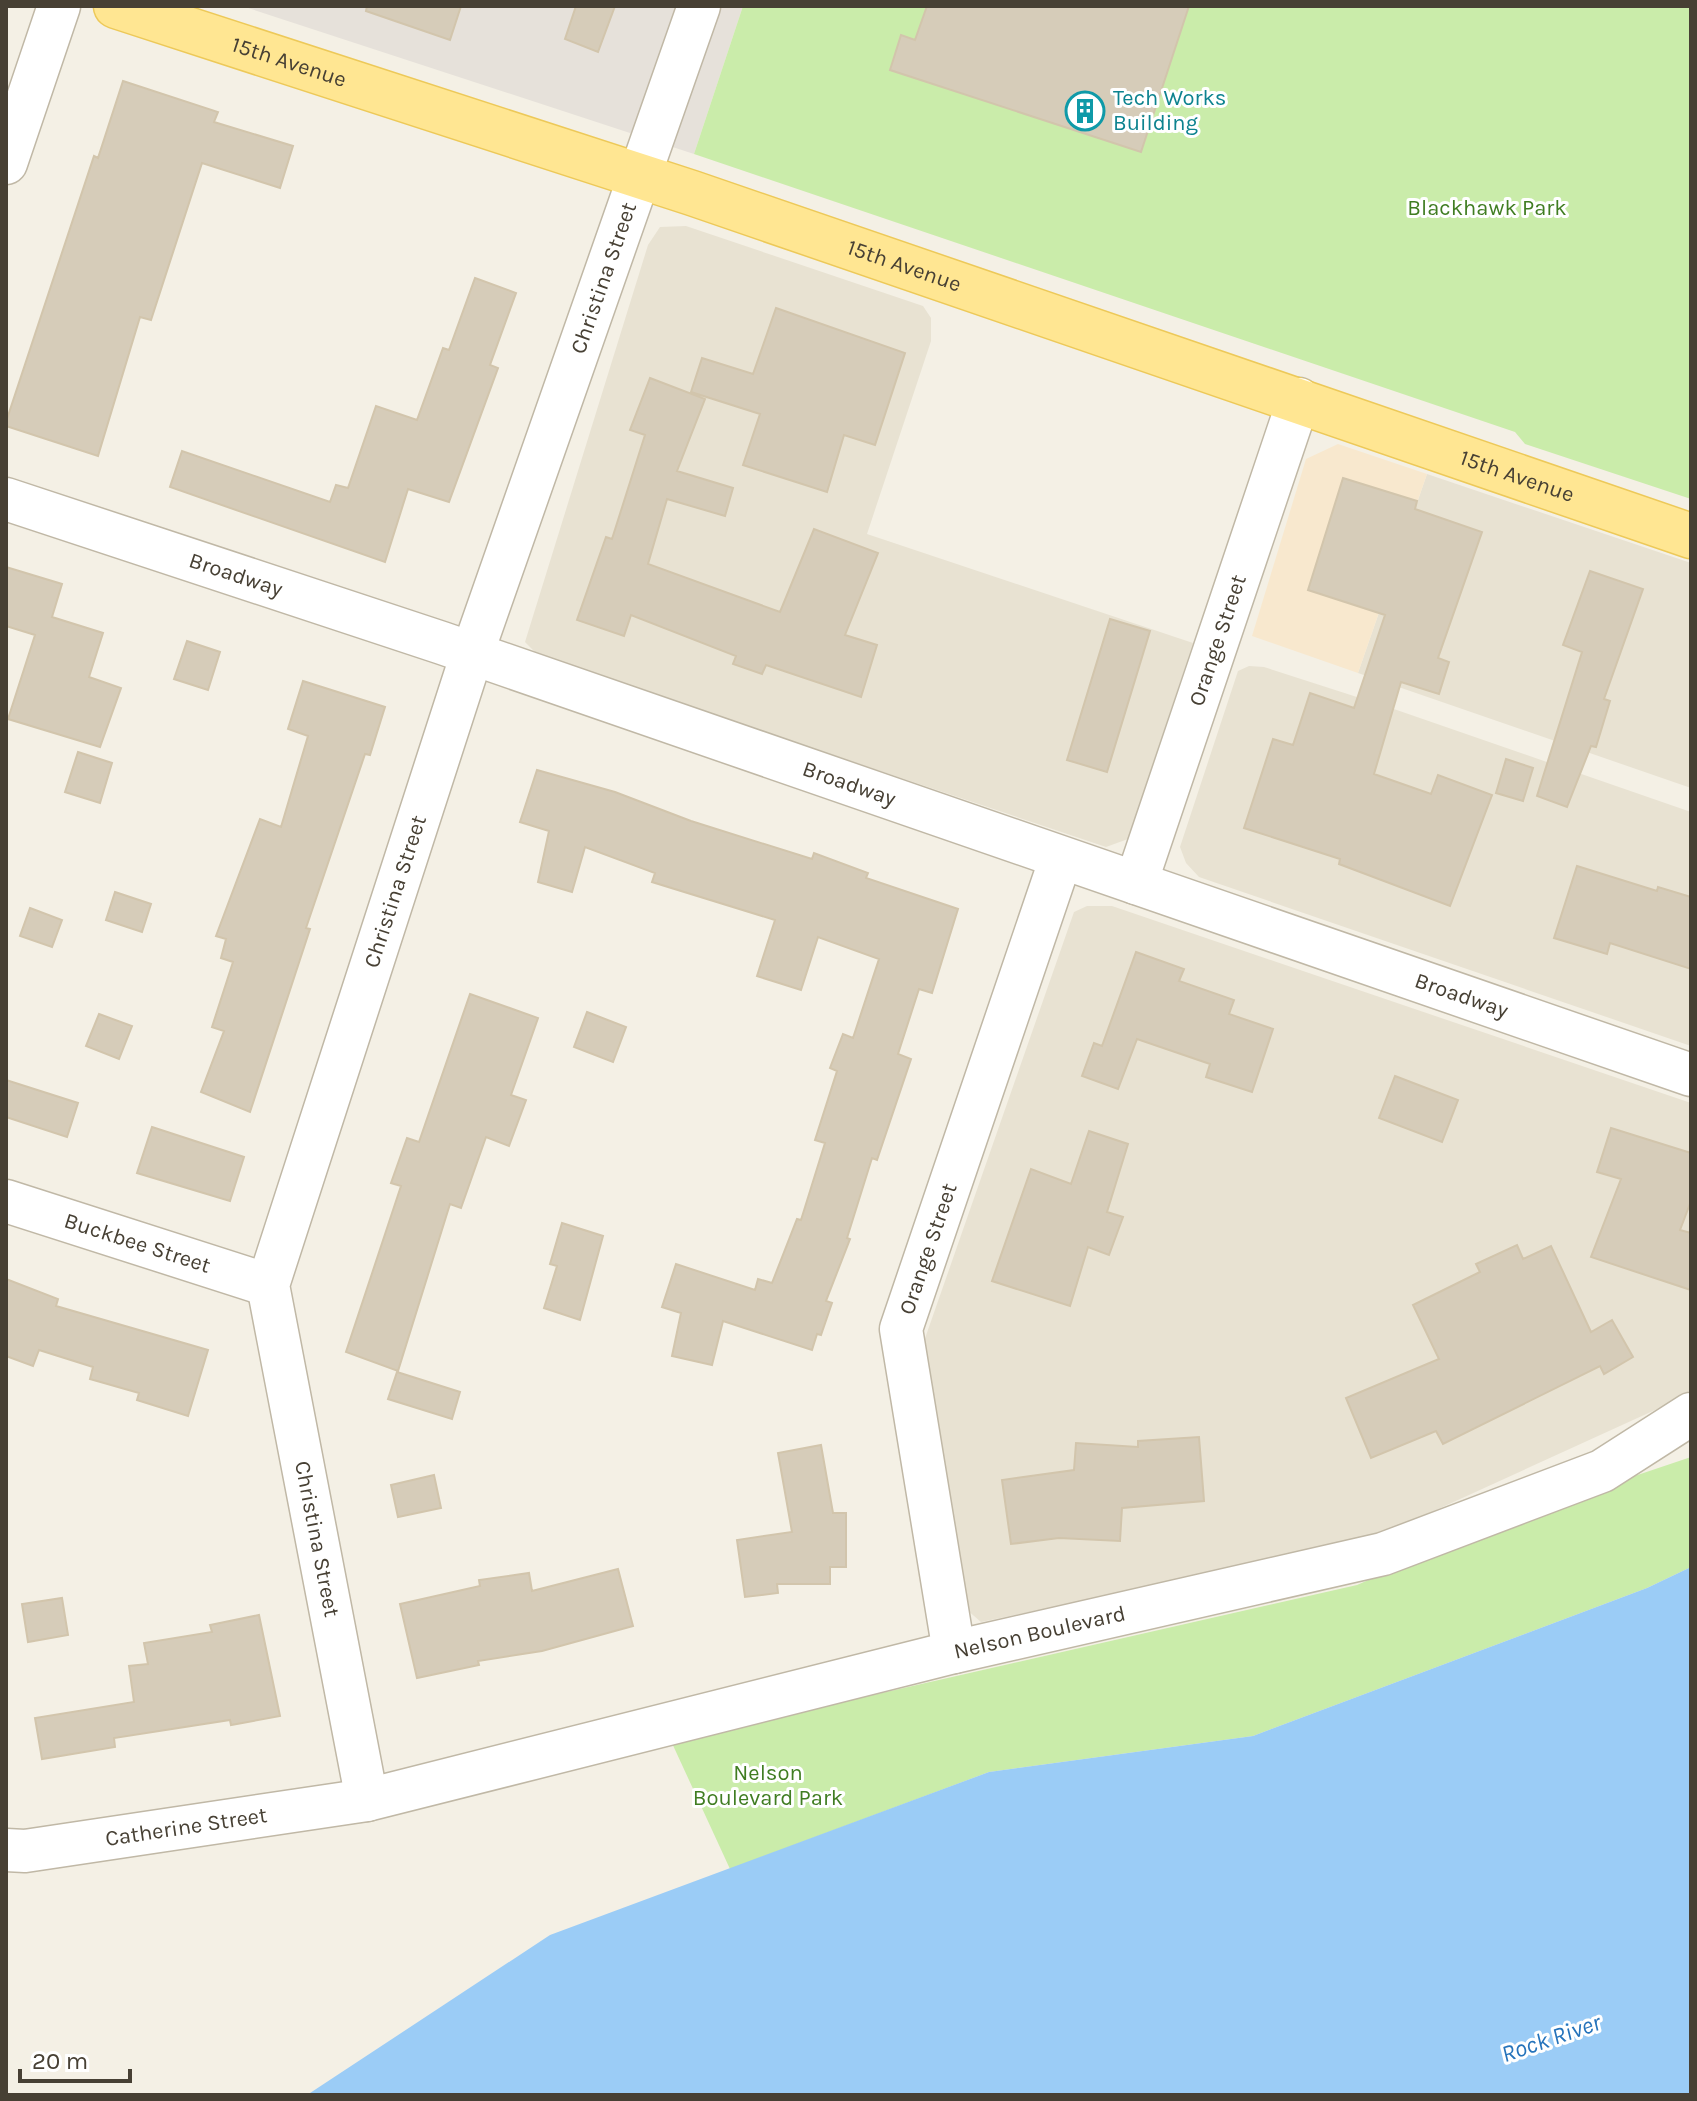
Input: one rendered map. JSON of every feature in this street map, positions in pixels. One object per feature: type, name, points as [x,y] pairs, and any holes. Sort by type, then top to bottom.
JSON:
[{"type":"main road","name":"15th Avenue","points":[[123,7],[643,176],[1691,536]]},
{"type":"street","points":[[6,163],[59,6]]},
{"type":"street","name":"Christina Street","points":[[367,1800],[268,1285],[472,654],[643,176],[699,6]]},
{"type":"street","name":"Orange Street","points":[[1136,883],[1299,399]]},
{"type":"street","name":"Broadway","points":[[6,499],[472,654],[1691,1075]]},
{"type":"street","name":"Orange Street","points":[[954,1652],[901,1329],[1061,858]]},
{"type":"street","name":"Buckbee Street","points":[[6,1201],[268,1285]]},
{"type":"street","name":"Nelson Boulevard","points":[[367,1800],[954,1652],[1383,1554],[1602,1471],[1691,1414]]},
{"type":"street","name":"Catherine Street","points":[[6,1850],[25,1851],[367,1800]]},
{"type":"shaded area","points":[[242,6],[743,6],[694,154]]},
{"type":"shaded area","points":[[686,226],[923,306],[931,318],[931,341],[867,534],[1193,643],[1128,839],[1106,847],[539,656],[525,642],[648,245],[660,227]]},
{"type":"shaded area","points":[[1338,444],[1427,474],[1358,673],[1252,636],[1306,459]]},
{"type":"shaded area","points":[[1427,474],[1691,563],[1691,788],[1358,673]]},
{"type":"shaded area","points":[[1249,666],[1264,667],[1391,708],[1691,812],[1691,1046],[1199,877],[1186,863],[1180,847],[1238,671]]},
{"type":"shaded area","points":[[1087,906],[1112,906],[1691,1103],[1691,1390],[1666,1405],[1368,1541],[981,1622],[966,1609],[915,1367],[1074,912]]},
{"type":"green space","name":"Blackhawk Park","points":[[743,6],[1691,6],[1691,499],[1525,444],[1515,432],[694,154]]},
{"type":"green space","name":"Nelson Boulevard Park","points":[[1691,1457],[1691,1567],[1647,1588],[1253,1736],[989,1772],[730,1869],[671,1741],[1357,1585],[1513,1517]]},
{"type":"water","name":"Rock River","points":[[1691,1567],[1691,2095],[307,2095],[550,1935],[989,1772],[1253,1736],[1647,1588]]},
{"type":"building","points":[[367,6],[461,6],[450,40],[366,11]]},
{"type":"building","points":[[576,6],[615,6],[598,52],[565,39]]},
{"type":"building","name":"Tech Works Building","points":[[927,6],[1189,6],[1141,152],[890,70],[901,35],[915,40]]},
{"type":"building","points":[[123,81],[218,112],[214,122],[293,146],[280,188],[202,163],[151,320],[140,317],[98,456],[6,426],[6,422],[94,156],[98,158]]},
{"type":"building","points":[[475,278],[516,293],[490,365],[498,368],[449,502],[408,489],[385,562],[170,487],[182,451],[330,502],[336,485],[348,488],[376,406],[417,420],[443,348],[449,350]]},
{"type":"building","points":[[776,308],[905,353],[875,445],[844,435],[827,492],[743,465],[760,414],[691,392],[702,358],[753,374]]},
{"type":"building","points":[[650,378],[705,399],[677,471],[733,488],[725,516],[667,499],[648,564],[780,612],[814,529],[878,553],[845,635],[877,645],[861,697],[766,665],[762,674],[733,664],[736,656],[631,615],[624,636],[577,620],[606,537],[612,539],[645,435],[630,430]]},
{"type":"building","points":[[1343,478],[1417,501],[1415,509],[1482,532],[1438,658],[1449,662],[1439,694],[1401,682],[1374,774],[1431,794],[1438,775],[1492,795],[1450,906],[1339,864],[1340,859],[1244,828],[1273,739],[1293,745],[1310,693],[1354,708],[1385,615],[1308,590]]},
{"type":"building","points":[[6,567],[62,584],[52,617],[103,633],[89,677],[121,688],[100,747],[8,719],[35,635],[6,626]]},
{"type":"building","points":[[1590,571],[1643,589],[1604,699],[1610,701],[1596,747],[1591,746],[1567,807],[1537,796],[1582,652],[1563,645]]},
{"type":"building","points":[[1110,619],[1150,631],[1107,772],[1067,760]]},
{"type":"building","points":[[187,641],[220,652],[208,690],[174,679]]},
{"type":"building","points":[[303,681],[385,707],[370,755],[365,754],[306,928],[310,929],[250,1112],[201,1092],[224,1031],[212,1027],[233,962],[221,958],[226,939],[216,936],[260,819],[281,827],[308,736],[288,729]]},
{"type":"building","points":[[78,752],[112,763],[100,803],[65,792]]},
{"type":"building","points":[[1506,759],[1533,768],[1523,801],[1496,793]]},
{"type":"building","points":[[537,770],[615,792],[691,821],[812,859],[814,853],[868,873],[866,878],[958,909],[932,993],[919,989],[898,1054],[911,1059],[877,1160],[872,1158],[847,1238],[850,1239],[826,1301],[832,1303],[821,1335],[817,1334],[812,1350],[723,1321],[712,1365],[672,1356],[681,1313],[662,1307],[676,1264],[755,1290],[758,1279],[772,1283],[797,1219],[801,1220],[825,1143],[815,1140],[837,1071],[830,1068],[843,1034],[853,1038],[879,959],[818,937],[801,990],[757,976],[775,920],[652,882],[655,873],[585,847],[572,892],[538,882],[549,831],[520,822]]},
{"type":"building","points":[[1577,866],[1657,891],[1658,887],[1691,897],[1691,969],[1610,943],[1607,954],[1554,938]]},
{"type":"building","points":[[115,892],[151,904],[142,932],[106,920]]},
{"type":"building","points":[[30,908],[62,920],[52,947],[20,936]]},
{"type":"building","points":[[1136,952],[1184,969],[1179,981],[1234,1000],[1229,1014],[1273,1029],[1252,1092],[1206,1077],[1210,1064],[1137,1039],[1118,1089],[1082,1076],[1094,1043],[1102,1046]]},
{"type":"building","points":[[470,994],[538,1018],[511,1095],[526,1100],[509,1146],[486,1137],[461,1208],[450,1204],[398,1371],[346,1352],[401,1186],[391,1183],[407,1138],[419,1142]]},
{"type":"building","points":[[587,1012],[626,1027],[613,1062],[574,1047]]},
{"type":"building","points":[[99,1014],[132,1026],[119,1059],[86,1046]]},
{"type":"building","points":[[1395,1076],[1458,1100],[1442,1142],[1379,1118]]},
{"type":"building","points":[[6,1080],[78,1103],[67,1137],[6,1117]]},
{"type":"building","points":[[152,1127],[244,1157],[230,1201],[137,1173]]},
{"type":"building","points":[[1611,1128],[1691,1153],[1691,1201],[1680,1230],[1691,1233],[1691,1290],[1591,1257],[1621,1179],[1597,1172]]},
{"type":"building","points":[[1089,1131],[1128,1144],[1107,1212],[1123,1217],[1109,1255],[1088,1247],[1070,1306],[992,1281],[1031,1169],[1071,1184]]},
{"type":"building","points":[[562,1223],[603,1236],[580,1320],[544,1308],[557,1266],[550,1264]]},
{"type":"building","points":[[1517,1245],[1523,1259],[1551,1246],[1591,1332],[1612,1320],[1633,1357],[1604,1374],[1600,1366],[1443,1444],[1436,1431],[1371,1458],[1346,1398],[1439,1359],[1413,1305],[1480,1272],[1476,1264]]},
{"type":"building","points":[[6,1279],[58,1299],[56,1306],[208,1350],[188,1416],[137,1400],[139,1393],[90,1379],[93,1367],[39,1350],[33,1366],[6,1356]]},
{"type":"building","points":[[397,1372],[460,1392],[452,1419],[388,1399]]},
{"type":"building","points":[[1199,1437],[1204,1501],[1122,1508],[1120,1541],[1059,1538],[1011,1544],[1002,1480],[1074,1470],[1076,1443],[1138,1447],[1138,1441]]},
{"type":"building","points":[[821,1445],[833,1513],[846,1513],[846,1567],[830,1567],[830,1584],[777,1584],[778,1593],[745,1597],[737,1540],[792,1532],[778,1453]]},
{"type":"building","points":[[434,1475],[441,1508],[398,1517],[391,1485]]},
{"type":"building","points":[[618,1569],[633,1626],[542,1651],[478,1661],[479,1665],[417,1678],[400,1604],[480,1586],[479,1580],[529,1573],[532,1591]]},
{"type":"building","points":[[62,1598],[68,1635],[28,1642],[22,1604]]},
{"type":"building","points":[[259,1615],[280,1716],[231,1725],[230,1720],[114,1738],[115,1747],[42,1759],[35,1718],[134,1702],[129,1666],[148,1664],[144,1643],[212,1632],[210,1625]]},
{"type":"place","name":"Tech Works Building","points":[[1085,111]]}]
